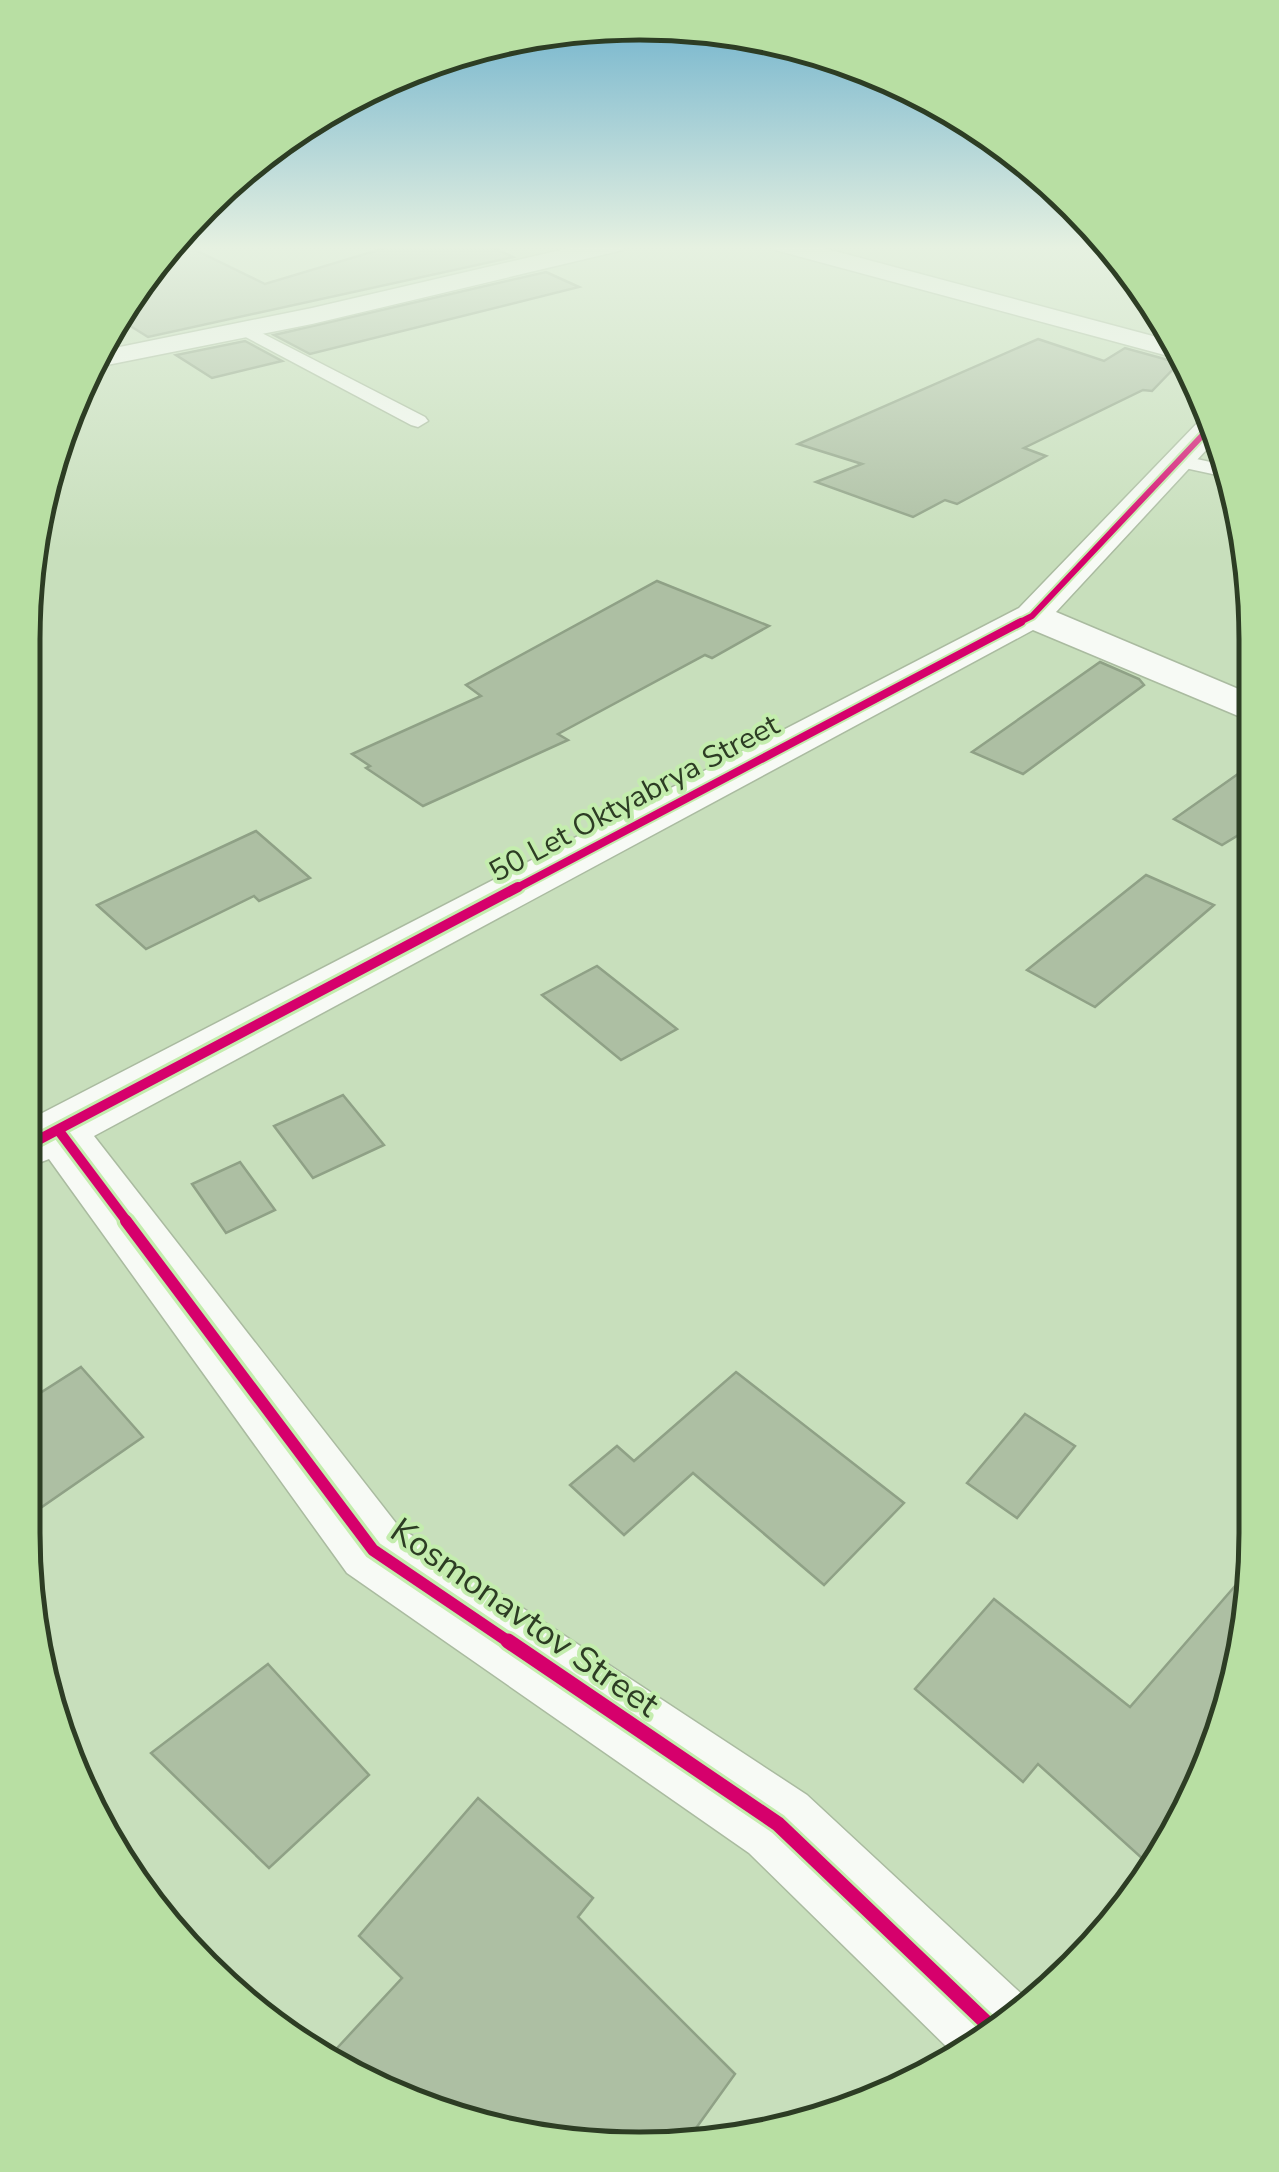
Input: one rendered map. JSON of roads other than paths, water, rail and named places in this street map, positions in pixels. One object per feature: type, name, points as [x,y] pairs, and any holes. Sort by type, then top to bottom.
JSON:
[{"type":"street","points":[[111,357],[164,346]]},
{"type":"street","name":"50 Let Oktyabrya Street","points":[[41,1140],[1032,616],[1203,435]]},
{"type":"street","points":[[1032,616],[1239,705]]},
{"type":"street","name":"Kosmonavtov Street","points":[[41,1140],[372,1550],[778,1824],[985,2022]]},
{"type":"lane","points":[[277,346],[418,421]]},
{"type":"lane","points":[[1178,461],[1214,469]]}]
